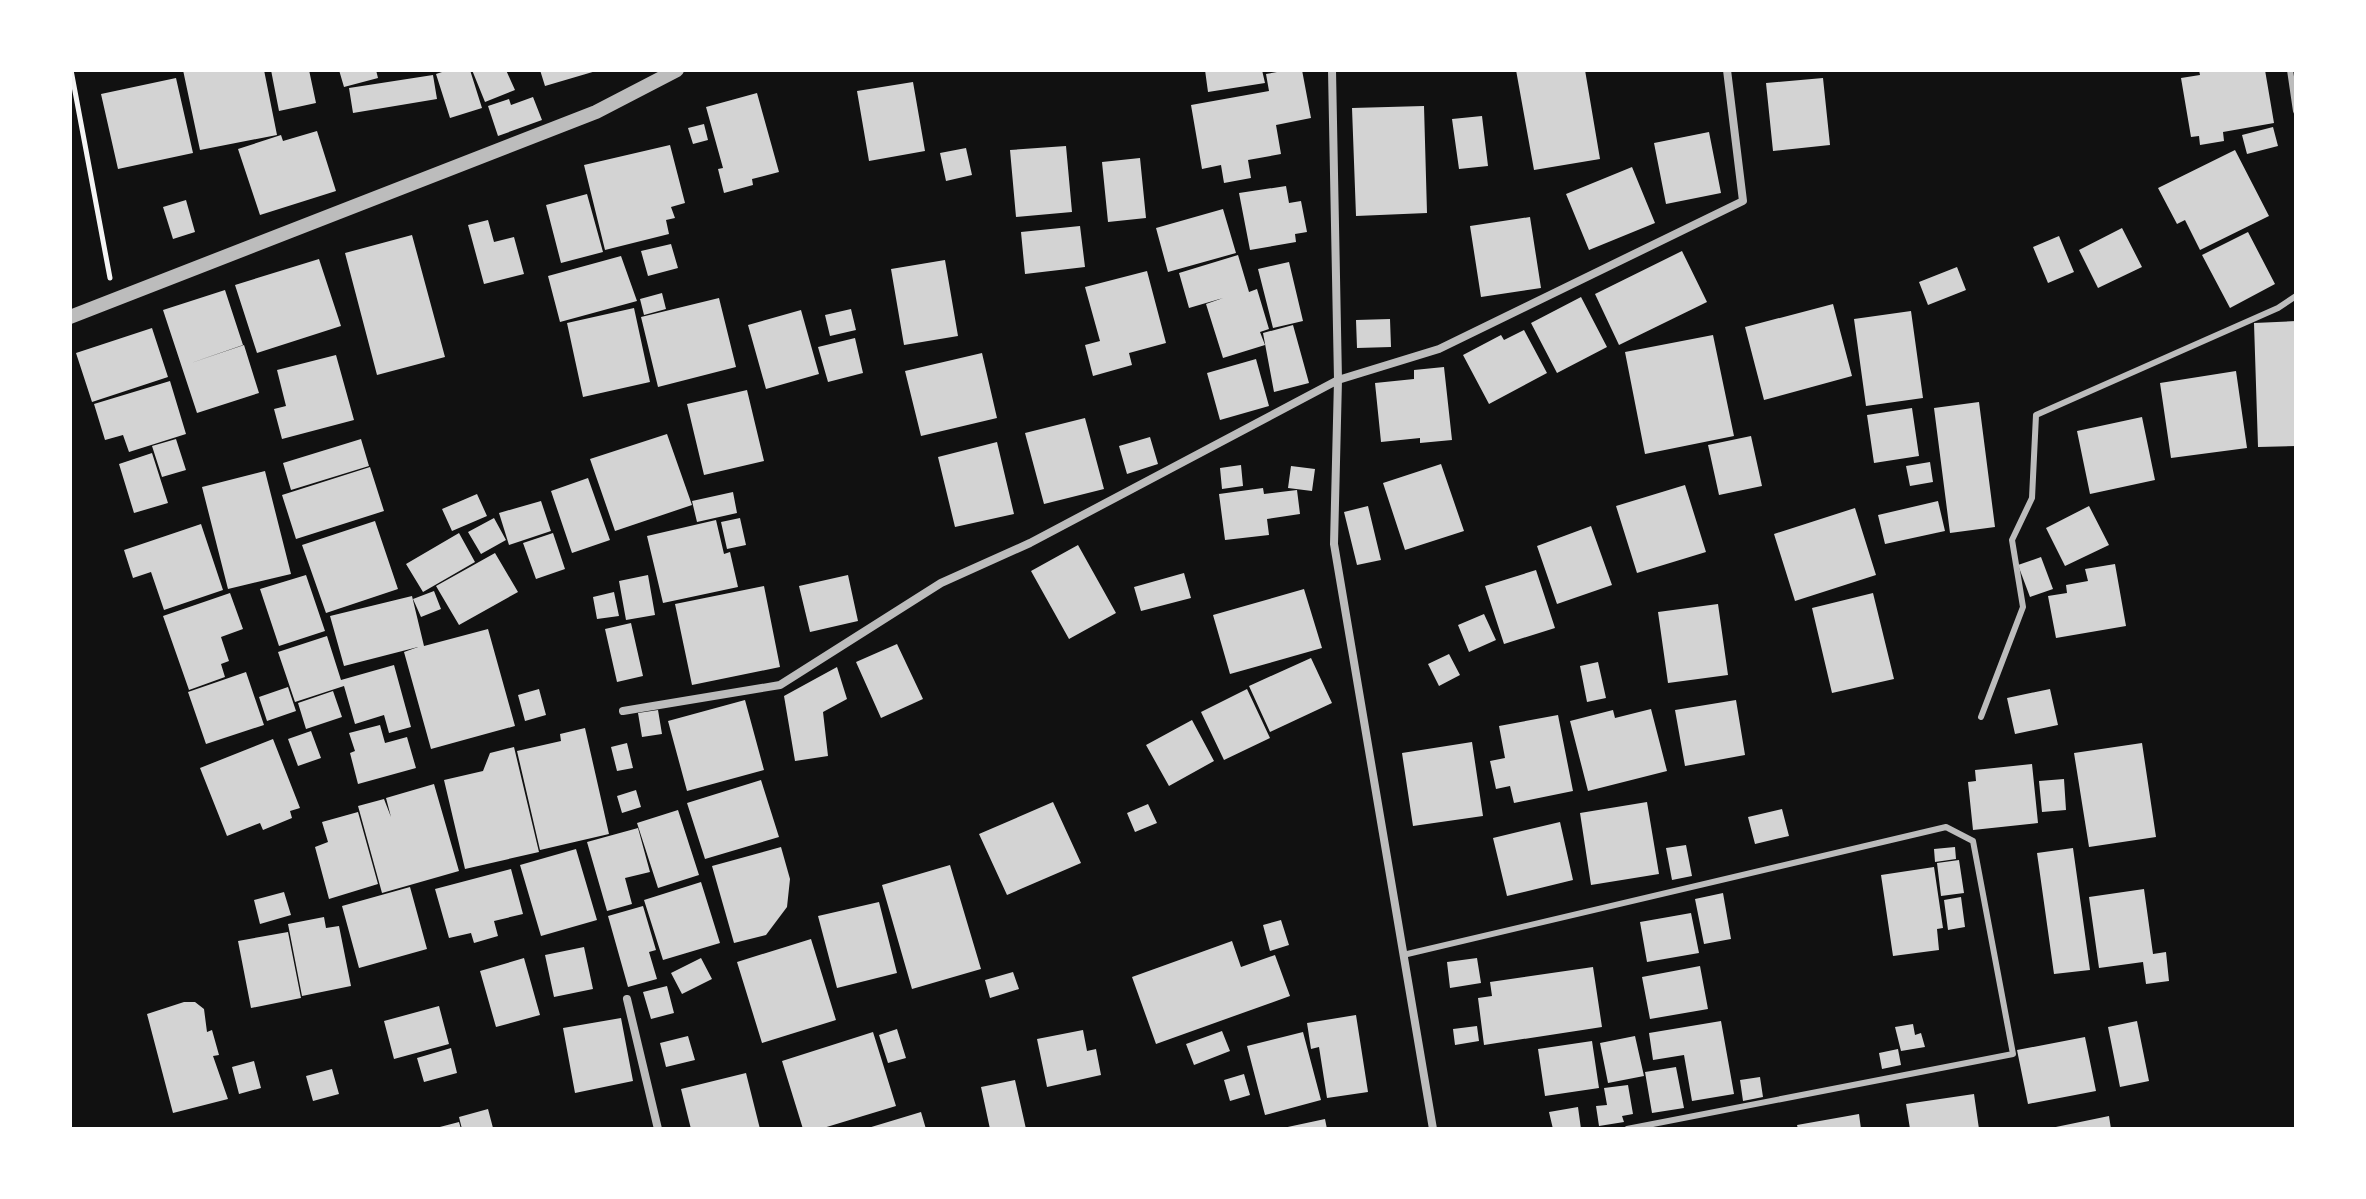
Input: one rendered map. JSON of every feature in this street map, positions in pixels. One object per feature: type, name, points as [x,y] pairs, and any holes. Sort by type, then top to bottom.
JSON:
[{"type":"street","points":[[70,317],[596,112],[677,70]]},
{"type":"street","points":[[1332,70],[1338,380],[1334,544],[1433,1129]]},
{"type":"street","points":[[623,711],[780,685],[941,583],[1030,543],[1338,380],[1439,349],[1743,201],[1727,70]]},
{"type":"street","points":[[627,999],[658,1129]]},
{"type":"lane","points":[[2290,70],[2296,111]]},
{"type":"lane","points":[[1981,717],[2023,607],[2012,540],[2032,498],[2036,415],[2278,308],[2296,296]]},
{"type":"lane","points":[[1403,955],[1946,827],[1973,841],[2013,1054],[1627,1129]]},
{"type":"path","points":[[71,70],[114,302]]},
{"type":"building","points":[[183,70],[264,70],[277,135],[200,150]]},
{"type":"building","points":[[271,70],[309,70],[316,103],[279,111]]},
{"type":"building","points":[[339,70],[376,70],[378,78],[344,87]]},
{"type":"building","points":[[448,70],[470,70],[482,108],[450,118],[436,74]]},
{"type":"building","points":[[472,70],[506,70],[515,90],[485,102]]},
{"type":"building","points":[[540,70],[596,70],[596,71],[545,86]]},
{"type":"building","points":[[1205,70],[1262,70],[1265,83],[1208,92]]},
{"type":"building","points":[[1302,70],[1311,118],[1276,125],[1281,154],[1248,160],[1251,178],[1224,183],[1221,165],[1202,169],[1191,105],[1269,91],[1266,74]]},
{"type":"building","points":[[1516,70],[1585,70],[1600,159],[1534,170]]},
{"type":"building","points":[[2199,70],[2265,70],[2274,123],[2223,132],[2224,141],[2200,145],[2199,136],[2191,137],[2181,78],[2200,75]]},
{"type":"building","points":[[433,75],[437,99],[353,113],[349,88]]},
{"type":"building","points":[[176,78],[193,153],[118,169],[101,94]]},
{"type":"building","points":[[1823,78],[1830,145],[1773,151],[1766,83]]},
{"type":"building","points":[[913,82],[925,151],[869,161],[857,91]]},
{"type":"building","points":[[757,93],[779,172],[752,179],[753,185],[724,193],[718,169],[723,168],[706,107]]},
{"type":"building","points":[[533,97],[542,120],[498,136],[488,106],[509,99],[511,105]]},
{"type":"building","points":[[1424,106],[1427,213],[1356,216],[1352,108]]},
{"type":"building","points":[[1482,116],[1488,166],[1459,169],[1452,119]]},
{"type":"building","points":[[704,124],[708,140],[693,144],[688,128]]},
{"type":"building","points":[[2273,127],[2278,146],[2247,154],[2242,135]]},
{"type":"building","points":[[317,131],[336,191],[260,215],[238,149],[281,135],[283,141]]},
{"type":"building","points":[[1709,132],[1721,193],[1666,204],[1654,143]]},
{"type":"building","points":[[670,145],[685,203],[671,207],[675,218],[666,220],[669,234],[605,250],[584,165]]},
{"type":"building","points":[[1066,146],[1072,212],[1016,217],[1010,150]]},
{"type":"building","points":[[966,148],[972,175],[946,181],[940,153]]},
{"type":"building","points":[[2235,150],[2269,216],[2200,250],[2185,220],[2177,224],[2158,188]]},
{"type":"building","points":[[1140,158],[1146,218],[1108,222],[1102,162]]},
{"type":"building","points":[[1632,167],[1655,223],[1589,250],[1566,194]]},
{"type":"building","points":[[1286,186],[1289,203],[1301,201],[1307,232],[1295,234],[1296,242],[1250,250],[1239,193]]},
{"type":"building","points":[[587,194],[603,252],[561,263],[546,205]]},
{"type":"building","points":[[186,200],[195,232],[173,239],[163,207]]},
{"type":"building","points":[[1223,209],[1236,253],[1168,272],[1156,228]]},
{"type":"building","points":[[1530,217],[1541,288],[1481,297],[1470,226]]},
{"type":"building","points":[[488,220],[494,242],[514,237],[524,274],[484,284],[468,225]]},
{"type":"building","points":[[1080,226],[1085,267],[1025,274],[1021,232]]},
{"type":"building","points":[[2122,228],[2142,267],[2098,288],[2079,250]]},
{"type":"building","points":[[2248,232],[2275,284],[2230,308],[2202,255]]},
{"type":"building","points":[[412,235],[445,357],[377,375],[345,253]]},
{"type":"building","points":[[2059,236],[2074,272],[2048,283],[2033,247]]},
{"type":"building","points":[[671,244],[678,268],[648,276],[641,251]]},
{"type":"building","points":[[1682,251],[1707,302],[1619,345],[1595,294]]},
{"type":"building","points":[[1238,255],[1249,292],[1257,289],[1269,329],[1260,332],[1265,345],[1223,358],[1206,304],[1223,298],[1189,308],[1179,273]]},
{"type":"building","points":[[621,256],[637,301],[560,322],[548,276]]},
{"type":"building","points":[[319,259],[341,326],[257,353],[235,285]]},
{"type":"building","points":[[945,260],[958,336],[904,345],[891,269]]},
{"type":"building","points":[[1289,262],[1303,321],[1273,328],[1258,269]]},
{"type":"building","points":[[1957,267],[1966,290],[1928,305],[1919,282]]},
{"type":"building","points":[[1147,271],[1166,343],[1129,353],[1132,365],[1093,376],[1085,345],[1100,341],[1085,287]]},
{"type":"building","points":[[225,290],[243,345],[188,364],[244,345],[259,393],[197,413],[163,310]]},
{"type":"building","points":[[662,293],[666,309],[644,315],[640,299]]},
{"type":"building","points":[[1581,297],[1607,347],[1557,373],[1531,323]]},
{"type":"building","points":[[719,298],[736,367],[658,387],[641,317]]},
{"type":"building","points":[[1833,304],[1852,376],[1764,400],[1745,327]]},
{"type":"building","points":[[634,308],[650,382],[583,397],[567,323]]},
{"type":"building","points":[[851,309],[856,330],[830,336],[825,315]]},
{"type":"building","points":[[801,310],[819,374],[766,389],[748,325]]},
{"type":"building","points":[[1911,311],[1923,398],[1866,406],[1854,319]]},
{"type":"building","points":[[1390,319],[1391,347],[1357,348],[1356,320]]},
{"type":"building","points":[[2296,321],[2296,446],[2258,447],[2254,323]]},
{"type":"building","points":[[1293,325],[1309,383],[1274,392],[1263,333]]},
{"type":"building","points":[[152,328],[168,377],[92,402],[76,353]]},
{"type":"building","points":[[1524,330],[1547,373],[1489,404],[1463,355],[1501,335],[1504,340]]},
{"type":"building","points":[[1713,335],[1734,436],[1645,454],[1625,352]]},
{"type":"building","points":[[855,338],[863,373],[828,382],[818,347]]},
{"type":"building","points":[[982,353],[997,418],[921,436],[905,371]]},
{"type":"building","points":[[336,355],[354,420],[282,439],[274,409],[286,406],[277,370]]},
{"type":"building","points":[[1256,359],[1269,406],[1220,420],[1207,373]]},
{"type":"building","points":[[1444,367],[1452,440],[1420,443],[1420,438],[1381,442],[1375,383],[1414,379],[1414,370]]},
{"type":"building","points":[[2236,371],[2247,448],[2171,458],[2160,383]]},
{"type":"building","points":[[170,381],[186,434],[129,452],[123,435],[105,440],[94,404]]},
{"type":"building","points":[[747,390],[764,461],[704,475],[687,404]]},
{"type":"building","points":[[1979,402],[1995,527],[1950,533],[1934,408]]},
{"type":"building","points":[[1912,408],[1919,456],[1874,463],[1867,415]]},
{"type":"building","points":[[2142,417],[2155,480],[2090,494],[2077,431]]},
{"type":"building","points":[[1085,418],[1104,489],[1044,504],[1025,433]]},
{"type":"building","points":[[667,434],[692,505],[615,531],[590,459]]},
{"type":"building","points":[[1751,436],[1762,486],[1719,495],[1708,445]]},
{"type":"building","points":[[1150,437],[1158,464],[1127,474],[1119,446]]},
{"type":"building","points":[[176,439],[186,470],[162,477],[152,446]]},
{"type":"building","points":[[361,439],[369,466],[291,490],[283,463]]},
{"type":"building","points":[[997,442],[1014,514],[955,527],[938,457]]},
{"type":"building","points":[[152,453],[168,503],[134,513],[119,464]]},
{"type":"building","points":[[1930,462],[1933,482],[1910,486],[1906,466]]},
{"type":"building","points":[[1441,464],[1464,531],[1405,550],[1383,483]]},
{"type":"building","points":[[1241,465],[1243,486],[1222,489],[1220,468]]},
{"type":"building","points":[[1291,466],[1315,469],[1312,491],[1288,488]]},
{"type":"building","points":[[370,467],[384,511],[296,539],[282,495]]},
{"type":"building","points":[[265,471],[291,574],[228,589],[202,487]]},
{"type":"building","points":[[588,478],[610,540],[572,553],[551,491]]},
{"type":"building","points":[[1685,485],[1706,552],[1637,573],[1616,506]]},
{"type":"building","points":[[1263,488],[1264,494],[1297,490],[1300,514],[1267,519],[1269,535],[1225,540],[1219,494]]},
{"type":"building","points":[[733,492],[737,513],[697,522],[692,501]]},
{"type":"building","points":[[477,494],[487,516],[452,531],[442,509]]},
{"type":"building","points":[[541,501],[551,531],[509,545],[499,513]]},
{"type":"building","points":[[1938,501],[1945,531],[1885,544],[1878,515]]},
{"type":"building","points":[[1368,506],[1381,560],[1357,565],[1344,512]]},
{"type":"building","points":[[2089,506],[2109,545],[2065,566],[2046,528]]},
{"type":"building","points":[[1855,508],[1876,575],[1795,601],[1774,534]]},
{"type":"building","points":[[494,518],[506,540],[481,554],[468,532]]},
{"type":"building","points":[[740,518],[746,545],[727,549],[721,522]]},
{"type":"building","points":[[716,520],[724,554],[730,552],[738,587],[663,603],[647,536]]},
{"type":"building","points":[[375,521],[398,589],[326,613],[302,545]]},
{"type":"building","points":[[201,524],[223,590],[164,610],[151,572],[133,578],[124,550]]},
{"type":"building","points":[[1591,526],[1612,585],[1557,604],[1537,546]]},
{"type":"building","points":[[459,533],[475,562],[423,592],[406,564]]},
{"type":"building","points":[[553,533],[565,569],[536,579],[523,543]]},
{"type":"building","points":[[1078,545],[1116,613],[1069,639],[1031,571]]},
{"type":"building","points":[[495,553],[518,592],[459,625],[436,586]]},
{"type":"building","points":[[2041,557],[2053,589],[2030,597],[2018,565]]},
{"type":"building","points":[[2115,564],[2126,626],[2056,638],[2048,596],[2067,593],[2066,585],[2088,581],[2085,569]]},
{"type":"building","points":[[1536,570],[1555,628],[1504,644],[1485,586]]},
{"type":"building","points":[[1184,573],[1191,598],[1141,611],[1134,587]]},
{"type":"building","points":[[306,575],[325,631],[279,646],[260,589]]},
{"type":"building","points":[[648,575],[655,615],[626,620],[619,581]]},
{"type":"building","points":[[848,575],[858,621],[810,632],[799,586]]},
{"type":"building","points":[[764,586],[780,667],[692,685],[675,604]]},
{"type":"building","points":[[1304,589],[1322,648],[1230,674],[1213,615]]},
{"type":"building","points":[[434,591],[441,609],[421,617],[413,599]]},
{"type":"building","points":[[614,592],[619,616],[597,619],[593,597]]},
{"type":"building","points":[[230,593],[243,629],[221,637],[229,661],[221,664],[225,677],[189,690],[163,616]]},
{"type":"building","points":[[1873,593],[1894,679],[1832,693],[1812,608]]},
{"type":"building","points":[[412,596],[424,646],[488,629],[515,726],[431,749],[404,652],[418,647],[344,666],[330,616]]},
{"type":"building","points":[[1718,604],[1728,675],[1668,683],[1658,612]]},
{"type":"building","points":[[1484,614],[1496,640],[1469,652],[1458,625]]},
{"type":"building","points":[[631,623],[643,676],[617,682],[605,629]]},
{"type":"building","points":[[327,636],[341,680],[394,665],[411,727],[389,733],[384,715],[355,724],[344,686],[295,702],[278,652]]},
{"type":"building","points":[[897,644],[923,699],[881,718],[856,662]]},
{"type":"building","points":[[1449,654],[1460,675],[1439,686],[1428,664]]},
{"type":"building","points":[[1311,658],[1332,703],[1270,732],[1249,686]]},
{"type":"building","points":[[1598,662],[1606,698],[1587,702],[1580,666]]},
{"type":"building","points":[[837,667],[847,699],[823,712],[828,756],[795,761],[784,696]]},
{"type":"building","points":[[246,672],[264,725],[206,744],[188,692]]},
{"type":"building","points":[[288,687],[296,711],[267,721],[259,697]]},
{"type":"building","points":[[539,689],[546,715],[525,721],[518,695]]},
{"type":"building","points":[[1247,689],[1270,738],[1224,760],[1201,712]]},
{"type":"building","points":[[2050,689],[2058,725],[2015,734],[2007,698]]},
{"type":"building","points":[[333,691],[342,717],[306,729],[298,703]]},
{"type":"building","points":[[745,700],[764,770],[687,791],[668,721]]},
{"type":"building","points":[[1736,700],[1745,755],[1685,766],[1675,710]]},
{"type":"building","points":[[1651,709],[1667,771],[1588,791],[1570,721],[1613,710],[1615,718]]},
{"type":"building","points":[[658,710],[662,734],[642,737],[638,713]]},
{"type":"building","points":[[1558,715],[1573,791],[1514,803],[1510,786],[1496,789],[1490,761],[1505,758],[1499,726]]},
{"type":"building","points":[[1192,720],[1214,761],[1169,786],[1146,745]]},
{"type":"building","points":[[380,725],[385,743],[407,737],[416,768],[358,784],[350,753],[355,751],[349,733]]},
{"type":"building","points":[[585,728],[609,834],[540,850],[517,751],[561,741],[560,734]]},
{"type":"building","points":[[311,731],[321,758],[298,766],[288,739]]},
{"type":"building","points":[[273,739],[300,808],[290,811],[292,818],[263,830],[260,823],[227,836],[200,768]]},
{"type":"building","points":[[1472,742],[1483,816],[1413,826],[1402,753]]},
{"type":"building","points":[[627,743],[633,768],[617,771],[611,747]]},
{"type":"building","points":[[2142,743],[2156,837],[2089,847],[2074,753]]},
{"type":"building","points":[[514,747],[539,852],[465,869],[444,780],[483,771],[490,753]]},
{"type":"building","points":[[2032,764],[2038,823],[1973,830],[1968,782],[1976,781],[1975,770]]},
{"type":"building","points":[[2064,779],[2066,810],[2042,812],[2039,781]]},
{"type":"building","points":[[761,780],[779,837],[705,859],[687,803]]},
{"type":"building","points":[[434,784],[459,871],[382,893],[358,806],[384,799],[391,817],[386,798]]},
{"type":"building","points":[[636,790],[641,807],[622,813],[617,796]]},
{"type":"building","points":[[1053,802],[1081,863],[1007,895],[979,834]]},
{"type":"building","points":[[1647,802],[1659,874],[1591,885],[1580,813]]},
{"type":"building","points":[[1148,804],[1157,823],[1135,832],[1127,813]]},
{"type":"building","points":[[1782,809],[1789,836],[1755,844],[1748,817]]},
{"type":"building","points":[[678,810],[699,875],[658,888],[637,823]]},
{"type":"building","points":[[358,812],[378,884],[329,899],[315,847],[328,842],[322,822]]},
{"type":"building","points":[[1560,822],[1573,880],[1507,896],[1493,838]]},
{"type":"building","points":[[638,828],[650,872],[625,878],[632,904],[607,911],[587,842]]},
{"type":"building","points":[[1686,845],[1692,876],[1672,880],[1666,848]]},
{"type":"building","points":[[781,847],[790,879],[787,907],[766,935],[734,943],[712,866]]},
{"type":"building","points":[[1955,847],[1956,859],[1935,862],[1934,849]]},
{"type":"building","points":[[2073,848],[2090,970],[2054,974],[2037,853]]},
{"type":"building","points":[[576,849],[597,920],[541,936],[520,865]]},
{"type":"building","points":[[1959,860],[1964,893],[1941,896],[1937,863]]},
{"type":"building","points":[[950,865],[981,969],[912,989],[882,885]]},
{"type":"building","points":[[1934,867],[1943,928],[1937,929],[1939,950],[1893,956],[1881,875]]},
{"type":"building","points":[[511,869],[523,914],[494,921],[498,936],[474,943],[471,933],[449,938],[435,889]]},
{"type":"building","points":[[701,882],[720,943],[663,960],[644,900]]},
{"type":"building","points":[[410,887],[427,949],[359,968],[342,906]]},
{"type":"building","points":[[2144,889],[2153,954],[2166,952],[2169,981],[2146,984],[2143,962],[2099,968],[2089,897]]},
{"type":"building","points":[[284,892],[291,915],[260,924],[254,900]]},
{"type":"building","points":[[1723,893],[1731,939],[1704,944],[1695,899]]},
{"type":"building","points":[[1961,897],[1965,927],[1948,930],[1944,900]]},
{"type":"building","points":[[879,902],[897,973],[837,988],[818,916]]},
{"type":"building","points":[[643,906],[656,950],[649,952],[657,979],[628,987],[608,916]]},
{"type":"building","points":[[1691,913],[1699,953],[1647,962],[1640,922]]},
{"type":"building","points":[[324,917],[326,928],[339,926],[351,986],[302,996],[288,924]]},
{"type":"building","points":[[1281,920],[1289,945],[1270,951],[1263,925]]},
{"type":"building","points":[[288,932],[301,998],[251,1008],[238,941]]},
{"type":"building","points":[[811,939],[836,1020],[762,1043],[737,962]]},
{"type":"building","points":[[1232,941],[1241,967],[1275,955],[1290,996],[1156,1044],[1132,977]]},
{"type":"building","points":[[584,947],[593,989],[554,997],[545,955]]},
{"type":"building","points":[[524,958],[540,1015],[496,1027],[480,971]]},
{"type":"building","points":[[701,958],[712,979],[682,994],[671,973]]},
{"type":"building","points":[[1477,958],[1481,983],[1450,988],[1447,962]]},
{"type":"building","points":[[1700,966],[1708,1009],[1650,1019],[1642,977]]},
{"type":"building","points":[[1593,967],[1602,1027],[1484,1045],[1478,998],[1492,996],[1490,982]]},
{"type":"building","points":[[1013,972],[1019,989],[990,998],[985,980]]},
{"type":"building","points":[[667,986],[674,1013],[651,1019],[643,992]]},
{"type":"building","points":[[184,1002],[195,1002],[204,1009],[207,1032],[212,1030],[219,1055],[213,1056],[228,1099],[173,1113],[147,1014]]},
{"type":"building","points":[[439,1006],[449,1044],[394,1059],[384,1021]]},
{"type":"building","points":[[1356,1015],[1368,1092],[1327,1098],[1319,1047],[1311,1049],[1307,1023]]},
{"type":"building","points":[[621,1018],[633,1081],[575,1093],[563,1028]]},
{"type":"building","points":[[1721,1021],[1734,1094],[1692,1101],[1684,1055],[1653,1060],[1649,1033]]},
{"type":"building","points":[[2137,1021],[2149,1081],[2120,1087],[2108,1027]]},
{"type":"building","points":[[1913,1024],[1915,1035],[1921,1033],[1925,1047],[1901,1051],[1895,1027]]},
{"type":"building","points":[[1477,1026],[1479,1041],[1455,1045],[1453,1029]]},
{"type":"building","points":[[897,1029],[906,1058],[888,1063],[879,1035]]},
{"type":"building","points":[[1083,1030],[1087,1051],[1096,1049],[1101,1075],[1047,1087],[1037,1039]]},
{"type":"building","points":[[1222,1031],[1230,1051],[1194,1065],[1186,1044]]},
{"type":"building","points":[[873,1032],[896,1106],[820,1129],[803,1129],[782,1061]]},
{"type":"building","points":[[1303,1032],[1321,1100],[1265,1115],[1247,1046]]},
{"type":"building","points":[[688,1036],[695,1060],[666,1067],[660,1043]]},
{"type":"building","points":[[1635,1036],[1644,1076],[1608,1083],[1600,1043]]},
{"type":"building","points":[[2085,1037],[2096,1091],[2028,1104],[2017,1050]]},
{"type":"building","points":[[1592,1041],[1599,1088],[1545,1096],[1538,1049]]},
{"type":"building","points":[[451,1048],[457,1073],[424,1082],[417,1058]]},
{"type":"building","points":[[1898,1049],[1901,1065],[1882,1069],[1879,1053]]},
{"type":"building","points":[[254,1061],[261,1088],[239,1094],[232,1067]]},
{"type":"building","points":[[1676,1067],[1684,1108],[1652,1113],[1645,1072]]},
{"type":"building","points":[[332,1069],[339,1094],[313,1101],[306,1076]]},
{"type":"building","points":[[746,1073],[760,1129],[691,1129],[681,1089]]},
{"type":"building","points":[[1244,1074],[1250,1095],[1230,1101],[1224,1080]]},
{"type":"building","points":[[1760,1077],[1763,1097],[1743,1101],[1740,1080]]},
{"type":"building","points":[[1015,1080],[1026,1129],[990,1129],[981,1087]]},
{"type":"building","points":[[1628,1085],[1633,1114],[1622,1116],[1624,1122],[1599,1126],[1596,1106],[1607,1105],[1604,1088]]},
{"type":"building","points":[[1974,1094],[1979,1129],[1910,1129],[1906,1104]]},
{"type":"building","points":[[1578,1107],[1581,1129],[1553,1129],[1549,1112]]},
{"type":"building","points":[[488,1109],[493,1128],[462,1129],[459,1117]]},
{"type":"building","points":[[921,1112],[926,1129],[868,1129],[868,1128]]},
{"type":"building","points":[[1859,1114],[1861,1129],[1798,1129],[1797,1125]]},
{"type":"building","points":[[2109,1116],[2111,1129],[2051,1128]]},
{"type":"building","points":[[1325,1119],[1327,1129],[1283,1128]]},
{"type":"building","points":[[459,1122],[461,1129],[436,1129],[436,1128]]}]
